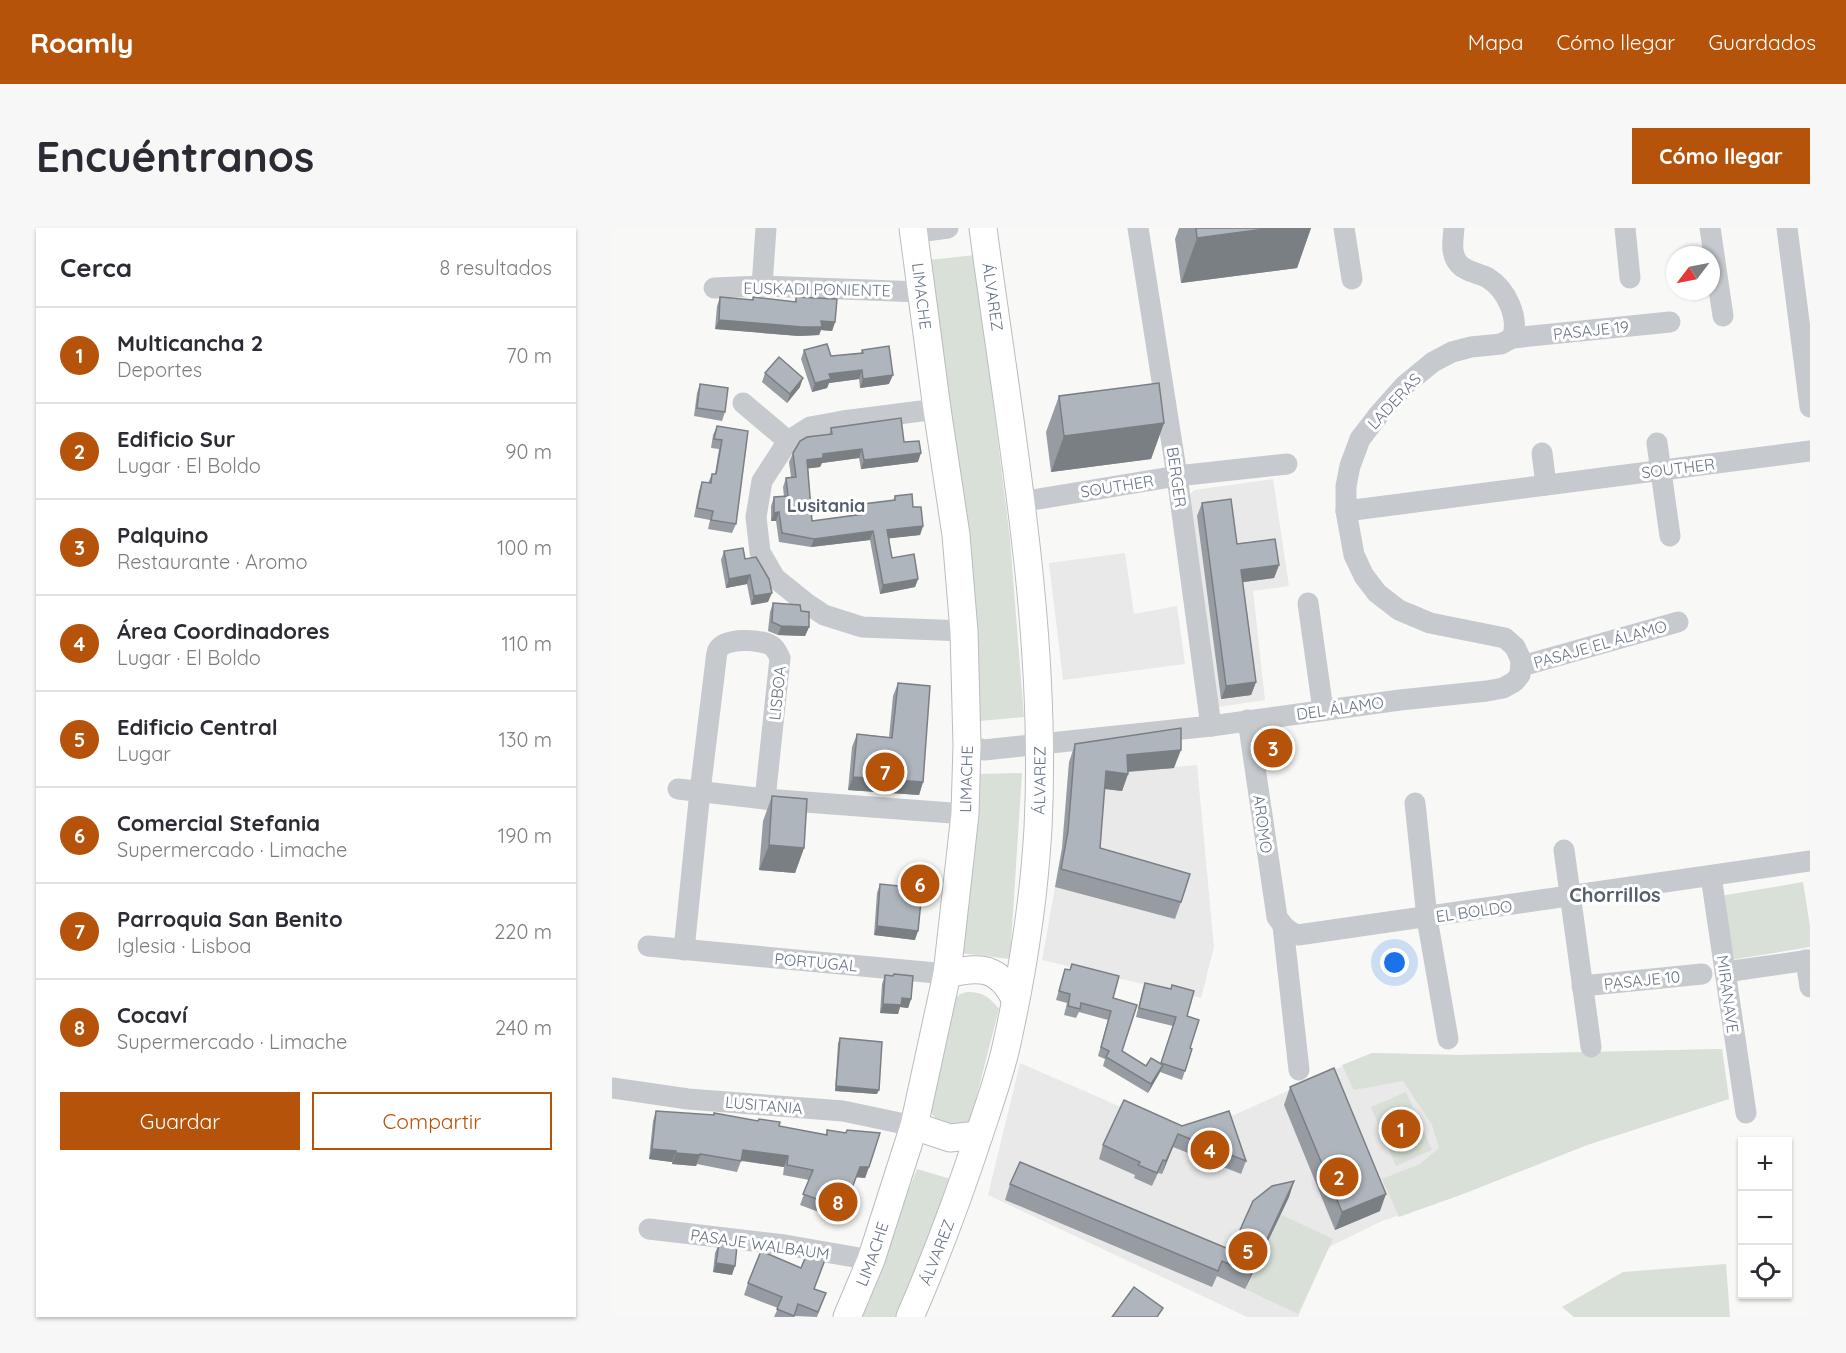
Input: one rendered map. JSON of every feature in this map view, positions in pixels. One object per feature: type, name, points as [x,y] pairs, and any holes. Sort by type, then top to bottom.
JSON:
[{"type":"main road","name":"ÁLVAREZ","points":[[910,1317],[955,1208],[999,1076],[1008,1039],[1029,918],[1038,828],[1035,633],[1020,502],[983,228]]},
{"type":"main road","name":"LIMACHE","points":[[847,1317],[871,1260],[914,1126],[947,974],[965,814],[967,745],[964,631],[956,535],[914,233]]},
{"type":"main road","points":[[947,974],[968,969],[988,971],[1002,978],[1015,999]]},
{"type":"main road","points":[[914,1126],[950,1138],[979,1135]]},
{"type":"street","points":[[762,286],[766,228]]},
{"type":"street","points":[[914,233],[948,228]]},
{"type":"street","name":"BERGER","points":[[1138,228],[1177,476],[1211,726]]},
{"type":"street","points":[[1344,228],[1352,279]]},
{"type":"street","points":[[1454,228],[1453,249],[1459,264],[1467,270],[1488,278],[1503,294],[1514,320],[1515,329],[1512,338]]},
{"type":"street","points":[[1625,228],[1630,278]]},
{"type":"street","points":[[1710,228],[1723,316]]},
{"type":"street","points":[[1787,228],[1810,407]]},
{"type":"street","name":"EUSKADI PONIENTE","points":[[714,288],[762,286],[921,292]]},
{"type":"street","name":"PASAJE 19","points":[[1512,338],[1670,322]]},
{"type":"street","name":"LADERAS","points":[[1512,338],[1501,344],[1471,347],[1452,352],[1433,362],[1405,385],[1360,439],[1350,466],[1346,486],[1346,511],[1353,555],[1364,576],[1377,593],[1399,610],[1430,623],[1505,638],[1515,647],[1522,666]]},
{"type":"street","points":[[744,403],[788,441]]},
{"type":"street","points":[[937,409],[843,421],[810,428],[788,441],[762,481],[756,517],[760,552],[775,578],[824,615],[862,627],[964,631]]},
{"type":"street","points":[[1658,443],[1670,536]]},
{"type":"street","name":"SOUTHER","points":[[1346,511],[1810,451]]},
{"type":"street","points":[[1542,453],[1546,485]]},
{"type":"street","name":"SOUTHER","points":[[1020,502],[1177,476],[1287,464]]},
{"type":"street","points":[[1308,603],[1323,710]]},
{"type":"street","name":"PASAJE EL ÁLAMO","points":[[1522,666],[1678,622]]},
{"type":"street","name":"LISBOA","points":[[700,791],[717,651],[723,645],[733,641],[764,642],[775,648],[780,658],[765,799]]},
{"type":"street","name":"DEL ÁLAMO","points":[[967,745],[984,750],[1211,726],[1503,688],[1514,682],[1520,675],[1522,666]]},
{"type":"street","name":"AROMO","points":[[1248,720],[1277,917],[1283,926]]},
{"type":"street","points":[[678,789],[765,799],[965,814]]},
{"type":"street","points":[[684,950],[700,791]]},
{"type":"street","points":[[1415,803],[1427,918],[1448,1039]]},
{"type":"street","points":[[1564,850],[1591,1047]]},
{"type":"street","name":"EL BOLDO","points":[[1283,926],[1289,932],[1298,935],[1810,861]]},
{"type":"street","name":"MIRANAVE","points":[[1711,876],[1746,1113]]},
{"type":"street","points":[[1283,926],[1299,1070]]},
{"type":"street","name":"PORTUGAL","points":[[648,946],[947,974]]},
{"type":"street","points":[[1725,972],[1808,960],[1810,987]]},
{"type":"street","name":"PASAJE 10","points":[[1582,986],[1701,974]]},
{"type":"street","name":"LUSITANIA","points":[[620,1088],[688,1099],[843,1111],[914,1126]]},
{"type":"street","name":"PASAJE WALBAUM","points":[[649,1229],[785,1245],[871,1260]]},
{"type":"shaded area","points":[[975,255],[1010,539],[1024,717],[980,721],[929,260]]},
{"type":"shaded area","points":[[1273,479],[1289,586],[1253,591],[1265,700],[1218,707],[1189,496],[1194,490]]},
{"type":"shaded area","points":[[1125,553],[1134,614],[1177,606],[1185,664],[1063,680],[1049,563]]},
{"type":"shaded area","points":[[1174,745],[1175,767],[1197,765],[1214,947],[1201,998],[1042,960],[1062,848],[1069,762]]},
{"type":"shaded area","points":[[1022,773],[1010,959],[960,953],[979,774]]},
{"type":"shaded area","points":[[1803,882],[1810,926],[1810,947],[1730,960],[1720,896]]},
{"type":"shaded area","points":[[967,992],[985,996],[999,1009],[970,1122],[947,1125],[929,1111],[951,1003],[960,994]]},
{"type":"shaded area","points":[[1722,1049],[1729,1099],[1587,1145],[1463,1194],[1382,1221],[1329,1247],[1298,1317],[1247,1317],[988,1195],[1020,1063],[1128,1110],[1177,1135],[1225,1119],[1372,1053],[1459,1055]]},
{"type":"shaded area","points":[[1722,1049],[1729,1099],[1587,1145],[1399,1217],[1382,1179],[1420,1164],[1439,1148],[1432,1125],[1403,1081],[1354,1090],[1342,1065],[1372,1053],[1459,1055]]},
{"type":"shaded area","points":[[1406,1092],[1432,1150],[1396,1166],[1371,1107]]},
{"type":"shaded area","points":[[917,1169],[954,1180],[899,1317],[858,1317]]},
{"type":"shaded area","points":[[1280,1214],[1333,1239],[1298,1314],[1245,1289]]},
{"type":"shaded area","points":[[1726,1264],[1730,1317],[1574,1317],[1562,1307],[1623,1272]]},
{"type":"building","points":[[1196,228],[1272,228],[1197,238]]},
{"type":"building","points":[[720,297],[753,300],[753,297],[796,302],[796,297],[837,299],[835,322],[821,321],[822,327],[802,327],[719,320]]},
{"type":"building","points":[[827,344],[831,356],[863,353],[862,350],[889,346],[893,375],[863,379],[862,370],[829,374],[831,379],[815,383],[804,350]]},
{"type":"building","points":[[779,357],[803,378],[790,394],[765,373]]},
{"type":"building","points":[[1159,383],[1164,423],[1064,436],[1059,396]]},
{"type":"building","points":[[700,384],[728,388],[725,412],[697,408]]},
{"type":"building","points":[[901,418],[904,442],[919,441],[921,453],[864,460],[862,449],[823,454],[823,458],[807,460],[812,521],[864,514],[863,504],[895,500],[895,496],[912,494],[913,507],[921,507],[923,526],[887,530],[892,558],[914,554],[918,579],[883,585],[873,531],[814,539],[782,533],[779,512],[774,513],[774,497],[788,496],[786,478],[796,477],[793,453],[800,441],[807,437],[832,434],[831,428]]},
{"type":"building","points":[[717,426],[748,431],[736,524],[711,520],[713,511],[697,508],[702,482],[711,483],[712,474],[716,474],[722,440],[714,439]]},
{"type":"building","points":[[1231,499],[1237,544],[1275,539],[1279,565],[1241,570],[1256,682],[1226,686],[1202,503]]},
{"type":"building","points":[[743,548],[745,559],[756,557],[769,579],[772,593],[754,596],[750,575],[729,579],[724,551]]},
{"type":"building","points":[[773,603],[800,605],[801,611],[809,612],[809,627],[781,626],[772,622]]},
{"type":"building","points":[[898,683],[930,686],[923,782],[853,777],[857,734],[892,738]]},
{"type":"building","points":[[1181,728],[1181,750],[1127,755],[1128,774],[1106,771],[1100,848],[1190,874],[1181,902],[1061,869],[1068,831],[1075,744]]},
{"type":"building","points":[[772,796],[807,799],[804,848],[769,845]]},
{"type":"building","points":[[910,870],[924,871],[918,931],[877,926],[880,884],[909,887]]},
{"type":"building","points":[[1072,964],[1119,976],[1113,998],[1137,1005],[1122,1051],[1146,1066],[1151,1058],[1163,1065],[1151,1084],[1106,1057],[1109,1051],[1101,1047],[1111,1011],[1081,1003],[1080,1009],[1068,1006],[1070,994],[1059,991],[1065,969],[1070,970]]},
{"type":"building","points":[[894,974],[913,976],[911,999],[902,998],[901,1005],[883,1004],[885,975],[893,976]]},
{"type":"building","points":[[1145,983],[1171,989],[1172,985],[1194,991],[1187,1016],[1199,1020],[1185,1071],[1161,1063],[1176,1017],[1139,1008]]},
{"type":"building","points":[[840,1038],[882,1042],[879,1090],[836,1086]]},
{"type":"building","points":[[1334,1068],[1386,1194],[1342,1212],[1290,1087]]},
{"type":"building","points":[[1124,1100],[1182,1126],[1229,1111],[1246,1161],[1178,1134],[1166,1161],[1163,1160],[1157,1173],[1138,1165],[1140,1162],[1103,1145]]},
{"type":"building","points":[[656,1111],[714,1115],[714,1113],[758,1121],[759,1119],[780,1122],[779,1126],[827,1135],[827,1130],[846,1133],[847,1130],[880,1133],[869,1167],[860,1167],[844,1209],[803,1194],[813,1170],[787,1165],[788,1156],[743,1150],[741,1161],[652,1149]]},
{"type":"building","points":[[1020,1162],[1231,1250],[1253,1201],[1272,1186],[1294,1181],[1251,1274],[1222,1261],[1218,1271],[1010,1184]]},
{"type":"building","points":[[719,1244],[737,1246],[735,1266],[716,1263]]},
{"type":"building","points":[[761,1251],[801,1268],[808,1251],[826,1257],[814,1289],[826,1293],[818,1312],[798,1304],[794,1316],[777,1309],[782,1297],[748,1283]]},
{"type":"building","points":[[1134,1287],[1163,1308],[1157,1317],[1112,1317]]},
{"type":"place","name":"Palquino","points":[[1273,748]]},
{"type":"place","name":"Parroquia San Benito","points":[[885,772]]},
{"type":"place","name":"Comercial Stefania","points":[[920,884]]},
{"type":"place","name":"Multicancha 2","points":[[1401,1129]]},
{"type":"place","name":"Área Coordinadores","points":[[1210,1150]]},
{"type":"place","name":"Edificio Sur","points":[[1339,1177]]},
{"type":"place","name":"Cocaví","points":[[838,1202]]},
{"type":"place","name":"Edificio Central","points":[[1248,1251]]},
{"type":"district","name":"Lusitania","points":[[826,506]]},
{"type":"district","name":"Chorrillos","points":[[1615,895]]}]
